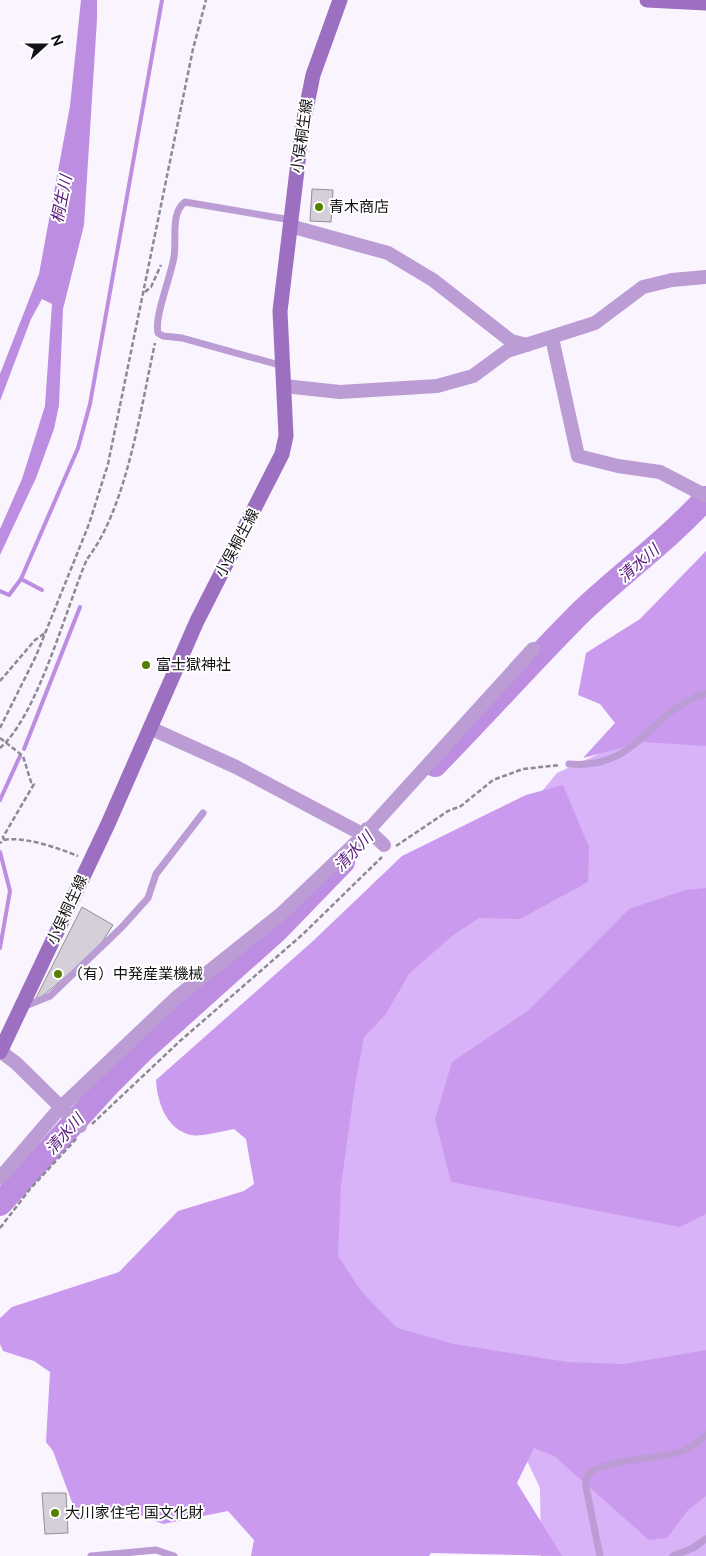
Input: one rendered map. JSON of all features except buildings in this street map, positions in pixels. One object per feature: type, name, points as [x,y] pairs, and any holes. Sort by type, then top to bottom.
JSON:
[{"type":"main road","name":"小俣桐生線","points":[[0,1051],[91,860],[197,621],[282,454],[286,436],[280,311],[291,223],[308,93],[324,41],[340,0]]},
{"type":"main road","points":[[648,0],[706,3]]},
{"type":"street","points":[[291,223],[388,253],[433,280],[511,341],[528,345]]},
{"type":"street","points":[[284,386],[340,392],[437,386],[473,376],[507,351],[595,323],[643,287],[672,280],[706,277]]},
{"type":"street","points":[[552,338],[578,456],[618,466],[660,472],[705,496]]},
{"type":"street","points":[[0,1178],[63,1110],[177,998],[281,914],[366,832],[533,649]]},
{"type":"street","points":[[150,728],[236,767],[366,832],[387,848]]},
{"type":"street","points":[[0,1051],[16,1063],[83,1128]]},
{"type":"lane","points":[[283,366],[182,338],[163,336],[158,333],[156,323],[172,267],[176,243],[174,222],[179,206],[185,202],[291,223]]},
{"type":"lane","points":[[569,764],[591,766],[617,757],[642,740],[679,705],[706,693]]},
{"type":"lane","points":[[21,1007],[50,996],[122,927],[148,898],[156,874],[203,813]]},
{"type":"lane","points":[[600,1556],[586,1487],[586,1477],[592,1470],[641,1457],[671,1455],[694,1446],[706,1435]]},
{"type":"lane","points":[[673,1556],[693,1548],[706,1539]]},
{"type":"lane","points":[[91,1556],[156,1550],[174,1556]]},
{"type":"path","points":[[0,728],[11,710],[46,632],[89,524],[108,464],[193,49],[206,0]]},
{"type":"path","points":[[144,293],[151,287],[163,258]]},
{"type":"path","points":[[0,748],[7,742],[26,711],[45,669],[84,567],[107,526],[128,463],[158,333]]},
{"type":"path","points":[[0,681],[35,640],[46,632]]},
{"type":"path","points":[[0,738],[23,756],[31,782],[34,784],[6,832],[4,840]]},
{"type":"path","points":[[0,1228],[83,1128],[302,935],[387,848],[448,811],[461,806],[493,780],[523,769],[569,764]]},
{"type":"path","points":[[0,843],[4,840],[13,839],[56,848],[91,860]]},
{"type":"shaded area","points":[[706,551],[706,746],[644,742],[583,758],[615,723],[600,704],[578,695],[586,653],[640,619]]},
{"type":"shaded area","points":[[706,705],[706,1556],[541,1556],[540,1488],[508,1421],[340,1333],[325,1230],[341,1022],[445,909],[557,773]]},
{"type":"shaded area","points":[[563,785],[589,847],[588,882],[520,919],[479,918],[452,936],[409,974],[386,1014],[364,1037],[355,1085],[341,1185],[338,1256],[361,1291],[397,1328],[454,1344],[567,1362],[624,1364],[706,1350],[706,1496],[688,1510],[667,1538],[649,1540],[554,1456],[534,1448],[517,1483],[562,1556],[431,1553],[429,1556],[251,1556],[254,1540],[228,1511],[163,1524],[123,1508],[79,1521],[53,1451],[46,1442],[50,1372],[34,1361],[3,1351],[0,1344],[0,1318],[12,1307],[119,1272],[178,1211],[244,1191],[254,1184],[246,1139],[234,1129],[200,1135],[191,1135],[183,1132],[165,1114],[161,1106],[156,1080],[313,941],[402,856],[526,795]]},
{"type":"shaded area","points":[[706,888],[706,1214],[680,1227],[451,1182],[435,1119],[452,1062],[529,1010],[629,909],[685,890]]},
{"type":"water","name":"桐生川","points":[[81,0],[97,0],[97,19],[84,225],[63,309],[59,405],[54,429],[36,478],[0,555],[0,529],[22,479],[45,406],[52,304],[42,299],[31,319],[0,401],[0,374],[39,274],[70,106]]},
{"type":"waterway","points":[[42,590],[21,579],[78,448],[90,404],[162,0]]},
{"type":"waterway","name":"清水川","points":[[435,765],[582,611],[661,542],[706,498]]},
{"type":"waterway","points":[[0,591],[9,595],[21,579]]},
{"type":"waterway","points":[[24,749],[80,607]]},
{"type":"waterway","points":[[0,800],[20,756]]},
{"type":"waterway","points":[[0,852],[10,891],[0,948]]},
{"type":"waterway","name":"清水川","points":[[0,1204],[109,1084],[143,1050],[278,929],[343,862]]},
{"type":"place","name":"青木商店","points":[[319,207]]},
{"type":"place","name":"富士獄神社","points":[[146,665]]},
{"type":"place","name":"（有）中発産業機械","points":[[58,974]]},
{"type":"place","name":"大川家住宅 国文化財","points":[[55,1513]]}]
